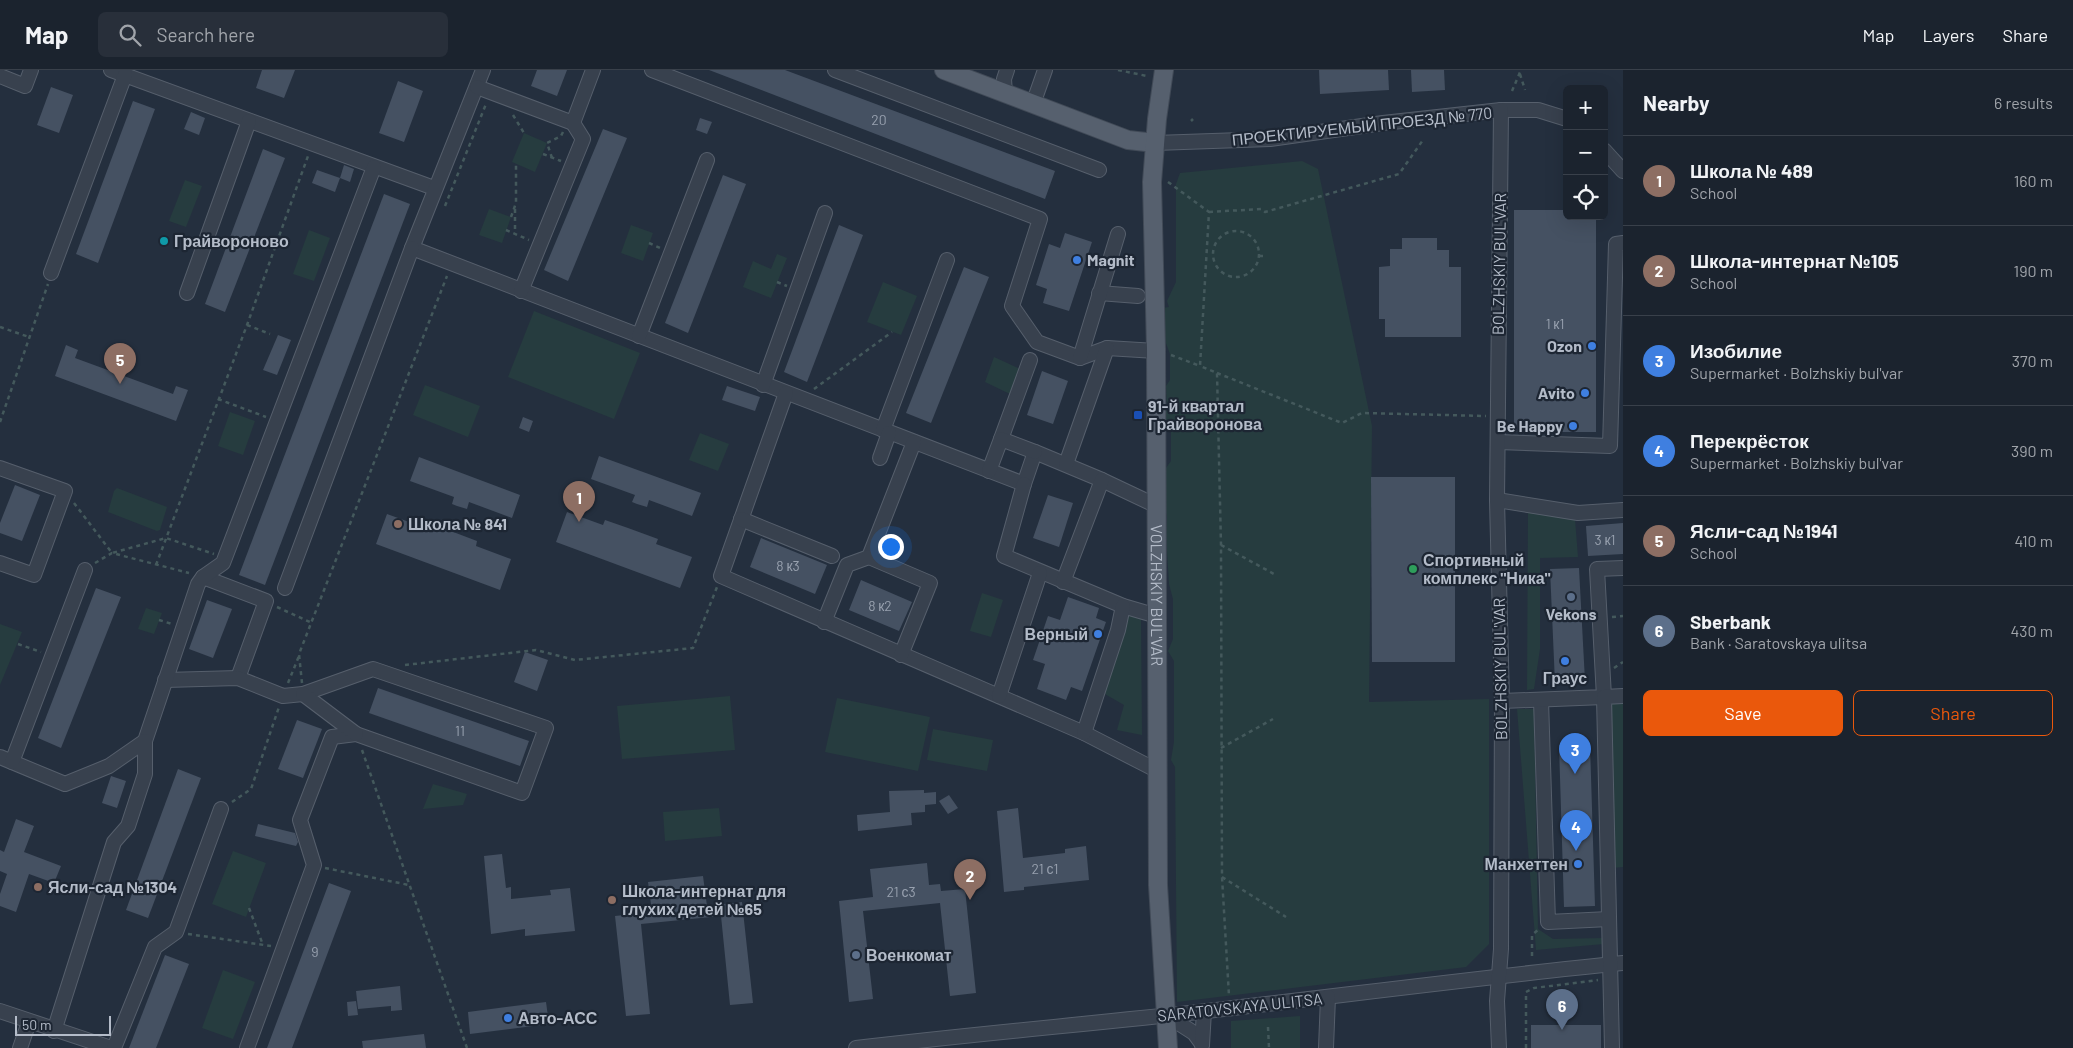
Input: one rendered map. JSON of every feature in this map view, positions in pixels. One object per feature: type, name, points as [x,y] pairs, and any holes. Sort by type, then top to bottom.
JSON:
[{"type":"main road","points":[[944,70],[1128,140],[1154,143]]},
{"type":"main road","name":"VOLZHSKIY BUL'VAR","points":[[1164,70],[1154,143],[1152,182],[1163,353],[1157,506],[1158,885],[1168,1048]]},
{"type":"street","points":[[0,76],[25,86],[31,70]]},
{"type":"street","points":[[111,70],[434,188]]},
{"type":"street","points":[[285,588],[434,188],[483,70]]},
{"type":"street","points":[[570,122],[593,70]]},
{"type":"street","points":[[652,70],[1040,219],[1012,306],[1037,342],[1080,358],[1107,348],[1163,353]]},
{"type":"street","points":[[835,70],[1099,170]]},
{"type":"street","points":[[1005,93],[1004,79],[1007,70]]},
{"type":"street","points":[[1033,104],[1045,70]]},
{"type":"street","points":[[52,273],[125,75]]},
{"type":"street","points":[[477,86],[570,122],[582,139],[521,291]]},
{"type":"street","name":"ПРОЕКТИРУЕМЫЙ ПРОЕЗД № 770","points":[[1154,143],[1270,139],[1383,123],[1501,110],[1538,110],[1563,118]]},
{"type":"street","name":"BOLZHSKIY BUL'VAR","points":[[1499,1048],[1502,701],[1497,500],[1501,110]]},
{"type":"street","points":[[187,293],[249,121]]},
{"type":"street","points":[[1608,154],[1623,171]]},
{"type":"street","points":[[639,336],[707,160]]},
{"type":"street","points":[[54,1031],[114,842],[128,826],[145,774],[145,741],[198,584],[203,577],[223,563],[374,166]]},
{"type":"street","points":[[763,384],[825,213]]},
{"type":"street","points":[[1080,358],[1118,234]]},
{"type":"street","points":[[1498,442],[1610,446],[1616,244],[1623,243]]},
{"type":"street","points":[[412,248],[1024,484]]},
{"type":"street","points":[[880,458],[886,432],[947,260]]},
{"type":"street","points":[[1099,293],[1138,296]]},
{"type":"street","points":[[1066,464],[1107,348]]},
{"type":"street","points":[[989,471],[1030,360]]},
{"type":"street","points":[[786,393],[721,576],[1084,733],[1158,771]]},
{"type":"street","points":[[1001,439],[1066,464],[1157,506]]},
{"type":"street","points":[[869,557],[914,442]]},
{"type":"street","points":[[1035,452],[1004,556],[1040,573],[1123,606],[1157,616]]},
{"type":"street","points":[[0,468],[66,492],[34,575],[0,563]]},
{"type":"street","points":[[1063,582],[1102,480]]},
{"type":"street","points":[[1497,500],[1578,512],[1623,510]]},
{"type":"street","points":[[741,519],[832,556]]},
{"type":"street","points":[[824,622],[846,565],[869,557],[930,583],[901,655]]},
{"type":"street","points":[[1612,1048],[1611,979],[1617,963],[1608,919],[1604,697],[1598,569],[1623,568]]},
{"type":"street","points":[[85,570],[6,760],[65,784],[109,766],[145,741]]},
{"type":"street","points":[[999,696],[1040,573]]},
{"type":"street","points":[[203,577],[266,602],[238,678]]},
{"type":"street","points":[[1084,733],[1118,630],[1123,606]]},
{"type":"street","points":[[165,680],[238,678],[283,696],[302,694],[373,669],[546,728],[522,793],[356,734],[302,694]]},
{"type":"street","points":[[1502,701],[1623,696]]},
{"type":"street","points":[[1541,700],[1548,922],[1608,919]]},
{"type":"street","points":[[248,1048],[314,865],[300,820],[332,737],[356,734]]},
{"type":"street","points":[[0,1011],[54,1031],[112,1048],[155,947],[176,932],[221,809]]},
{"type":"street","name":"SARATOVSKAYA ULITSA","points":[[856,1048],[1204,1011],[1499,977],[1533,971],[1617,963]]},
{"type":"street","points":[[1326,1048],[1328,997]]},
{"type":"street","points":[[1202,1046],[1204,1011]]},
{"type":"street","points":[[1166,1015],[1194,1033],[1202,1046]]},
{"type":"street","points":[[20,1048],[29,1022]]},
{"type":"path","points":[[1118,70],[1147,76]]},
{"type":"path","points":[[1520,72],[1525,90]]},
{"type":"path","points":[[1512,91],[1520,72]]},
{"type":"path","points":[[443,208],[491,92]]},
{"type":"path","points":[[552,158],[547,143],[561,136],[570,122]]},
{"type":"path","points":[[1168,182],[1209,212],[1261,209],[1265,212],[1399,174],[1423,140]]},
{"type":"path","points":[[156,565],[247,325],[312,144]]},
{"type":"path","points":[[543,154],[572,166]]},
{"type":"path","points":[[516,164],[516,234]]},
{"type":"path","points":[[511,217],[515,207]]},
{"type":"path","points":[[1200,366],[1209,212]]},
{"type":"path","points":[[506,230],[540,244]]},
{"type":"path","points":[[1238,231],[1247,233],[1254,239],[1258,247],[1259,256],[1251,271],[1234,276],[1218,268],[1214,260],[1213,251],[1221,236],[1238,231]]},
{"type":"path","points":[[1208,251],[1213,251]]},
{"type":"path","points":[[1259,256],[1265,256]]},
{"type":"path","points":[[221,809],[251,789],[299,654],[452,264]]},
{"type":"path","points":[[0,422],[52,273]]},
{"type":"path","points":[[247,325],[270,334]]},
{"type":"path","points":[[0,327],[29,337]]},
{"type":"path","points":[[801,399],[892,332]]},
{"type":"path","points":[[1163,353],[1342,423],[1362,413],[1490,417]]},
{"type":"path","points":[[1218,373],[1221,545],[1220,748],[1222,877],[1230,998]]},
{"type":"path","points":[[218,399],[277,421]]},
{"type":"path","points":[[66,492],[112,553],[203,577]]},
{"type":"path","points":[[85,570],[112,553],[166,538],[225,557]]},
{"type":"path","points":[[1221,545],[1274,574]]},
{"type":"path","points":[[402,665],[536,650],[575,660],[693,648],[721,576]]},
{"type":"path","points":[[266,602],[312,623]]},
{"type":"path","points":[[18,644],[44,652]]},
{"type":"path","points":[[299,654],[302,694]]},
{"type":"path","points":[[1220,748],[1273,719]]},
{"type":"path","points":[[356,734],[467,1048]]},
{"type":"path","points":[[314,865],[409,885]]},
{"type":"path","points":[[1222,877],[1286,917]]},
{"type":"path","points":[[249,908],[263,945]]},
{"type":"path","points":[[1532,956],[1532,935],[1548,922]]},
{"type":"path","points":[[176,932],[284,948]]},
{"type":"path","points":[[1526,1048],[1526,992],[1534,988],[1611,979]]},
{"type":"path","points":[[1268,1027],[1269,1048]]},
{"type":"green space","points":[[524,133],[547,143],[535,172],[512,162]]},
{"type":"green space","points":[[1302,161],[1318,169],[1372,426],[1369,702],[1489,699],[1489,944],[1466,967],[1177,1002],[1175,767],[1171,760],[1174,742],[1174,661],[1168,651],[1173,639],[1173,599],[1169,584],[1166,535],[1167,516],[1162,499],[1166,468],[1171,461],[1171,428],[1162,423],[1167,408],[1166,386],[1170,380],[1170,354],[1161,330],[1163,308],[1169,307],[1167,301],[1176,282],[1176,184],[1180,173]]},
{"type":"green space","points":[[185,180],[202,186],[186,227],[169,221]]},
{"type":"green space","points":[[489,209],[511,217],[502,243],[479,235]]},
{"type":"green space","points":[[631,225],[653,233],[643,261],[621,253]]},
{"type":"green space","points":[[309,230],[330,238],[314,281],[293,274]]},
{"type":"green space","points":[[777,254],[787,258],[771,298],[743,287],[753,261],[771,269]]},
{"type":"green space","points":[[883,282],[917,296],[901,335],[867,322]]},
{"type":"green space","points":[[534,311],[640,353],[614,419],[508,377]]},
{"type":"green space","points":[[994,357],[1020,369],[1010,394],[985,382]]},
{"type":"green space","points":[[425,385],[480,406],[468,437],[413,415]]},
{"type":"green space","points":[[230,412],[255,421],[243,455],[218,446]]},
{"type":"green space","points":[[700,433],[729,444],[718,471],[689,460]]},
{"type":"green space","points":[[117,488],[167,507],[160,530],[157,531],[108,512],[114,491]]},
{"type":"green space","points":[[1528,511],[1575,519],[1578,557],[1540,558],[1540,649],[1534,689],[1527,690]]},
{"type":"green space","points":[[982,593],[1003,600],[991,637],[970,631]]},
{"type":"green space","points":[[146,608],[162,613],[154,634],[138,629]]},
{"type":"green space","points":[[1122,614],[1141,619],[1142,735],[1117,730],[1124,705],[1098,690]]},
{"type":"green space","points":[[0,624],[22,632],[0,685]]},
{"type":"green space","points":[[730,696],[735,750],[622,759],[617,706]]},
{"type":"green space","points":[[837,698],[930,717],[918,771],[825,752]]},
{"type":"green space","points":[[1623,702],[1623,867],[1612,868],[1609,703]]},
{"type":"green space","points":[[1517,709],[1534,709],[1538,929],[1553,939],[1604,938],[1604,944],[1536,950]]},
{"type":"green space","points":[[933,729],[993,740],[987,771],[927,760]]},
{"type":"green space","points":[[433,784],[467,794],[463,805],[423,809]]},
{"type":"green space","points":[[719,808],[722,836],[665,841],[663,812]]},
{"type":"green space","points":[[233,851],[266,863],[246,917],[212,904]]},
{"type":"green space","points":[[223,970],[255,982],[233,1039],[202,1028]]},
{"type":"green space","points":[[1300,1016],[1300,1048],[1231,1048],[1231,1021]]},
{"type":"building","points":[[262,70],[295,70],[284,98],[256,88]]},
{"type":"building","points":[[537,70],[567,70],[557,96],[531,86]]},
{"type":"building","points":[[709,70],[785,70],[1055,171],[1045,199]]},
{"type":"building","points":[[1319,70],[1388,70],[1389,90],[1320,94]]},
{"type":"building","points":[[1411,70],[1444,70],[1445,90],[1412,92]]},
{"type":"building","points":[[398,81],[423,91],[404,142],[379,133]]},
{"type":"building","points":[[51,87],[73,95],[59,133],[37,125]]},
{"type":"building","points":[[133,101],[155,109],[98,263],[76,254]]},
{"type":"building","points":[[191,112],[205,118],[199,135],[184,129]]},
{"type":"building","points":[[700,118],[712,122],[707,134],[696,130]]},
{"type":"building","points":[[603,129],[627,138],[568,281],[544,270]]},
{"type":"building","points":[[263,149],[285,158],[225,312],[205,304]]},
{"type":"building","points":[[344,165],[354,169],[350,182],[340,178]]},
{"type":"building","points":[[317,170],[340,178],[335,192],[312,183]]},
{"type":"building","points":[[723,175],[746,184],[688,333],[665,323]]},
{"type":"building","points":[[384,194],[410,204],[265,585],[239,575]]},
{"type":"building","points":[[1514,210],[1563,210],[1563,220],[1596,220],[1596,432],[1514,432]]},
{"type":"building","points":[[839,225],[863,235],[807,382],[784,372]]},
{"type":"building","points":[[1065,233],[1092,242],[1069,311],[1043,303],[1047,289],[1036,285],[1049,244],[1060,248]]},
{"type":"building","points":[[1402,238],[1437,238],[1437,250],[1449,250],[1449,267],[1461,267],[1461,337],[1385,337],[1385,319],[1379,319],[1379,267],[1390,266],[1390,249],[1402,249]]},
{"type":"building","points":[[964,267],[989,277],[931,423],[906,413]]},
{"type":"building","points":[[278,335],[291,340],[277,375],[263,370]]},
{"type":"building","points":[[66,345],[78,350],[75,358],[173,394],[176,386],[188,390],[176,421],[55,376]]},
{"type":"building","points":[[1042,371],[1068,381],[1053,424],[1027,415]]},
{"type":"building","points":[[727,386],[760,397],[755,411],[722,400]]},
{"type":"building","points":[[523,417],[533,421],[529,432],[519,428]]},
{"type":"building","points":[[599,456],[701,493],[692,516],[649,500],[647,507],[637,504],[632,502],[635,495],[591,479]]},
{"type":"building","points":[[419,457],[520,495],[512,518],[469,502],[467,509],[457,506],[452,504],[454,497],[410,481]]},
{"type":"building","name":"Спортивный комплекс \"Ника\"","points":[[1371,477],[1455,477],[1455,662],[1372,662]]},
{"type":"building","points":[[15,485],[40,495],[22,541],[0,533],[0,523]]},
{"type":"building","points":[[1048,495],[1073,503],[1059,547],[1033,538]]},
{"type":"building","points":[[567,512],[603,525],[605,520],[628,528],[658,539],[656,544],[692,557],[680,588],[556,542]]},
{"type":"building","name":"Школа № 841","points":[[387,514],[423,527],[425,522],[448,530],[477,541],[476,546],[511,559],[500,590],[376,544]]},
{"type":"building","points":[[1623,523],[1623,554],[1588,556],[1586,526]]},
{"type":"building","points":[[761,538],[827,565],[815,594],[750,567]]},
{"type":"building","points":[[1579,568],[1585,681],[1555,683],[1550,569]]},
{"type":"building","points":[[861,580],[912,602],[899,631],[849,610]]},
{"type":"building","points":[[96,588],[121,597],[61,748],[38,738]]},
{"type":"building","points":[[1068,597],[1099,608],[1096,618],[1106,622],[1082,691],[1071,687],[1066,700],[1037,689],[1045,664],[1033,660],[1048,616],[1060,620]]},
{"type":"building","points":[[207,600],[232,609],[213,658],[189,649]]},
{"type":"building","points":[[525,652],[548,660],[537,691],[514,682]]},
{"type":"building","points":[[378,688],[529,741],[520,766],[369,713]]},
{"type":"building","points":[[297,720],[322,729],[303,778],[278,769]]},
{"type":"building","points":[[1590,744],[1595,906],[1564,907],[1559,745]]},
{"type":"building","points":[[178,769],[201,778],[148,918],[126,910]]},
{"type":"building","points":[[111,776],[126,781],[117,808],[102,803]]},
{"type":"building","points":[[924,790],[924,793],[936,792],[936,804],[925,805],[925,812],[911,813],[912,825],[858,831],[857,815],[890,812],[889,791]]},
{"type":"building","points":[[949,795],[958,808],[948,814],[939,801]]},
{"type":"building","points":[[1018,808],[1023,858],[1065,853],[1065,849],[1086,846],[1089,880],[1024,887],[1024,890],[1004,892],[997,811]]},
{"type":"building","points":[[16,819],[34,826],[24,852],[61,866],[54,883],[29,874],[16,912],[0,906],[0,894],[7,874],[0,871],[0,850],[4,852]]},
{"type":"building","points":[[258,824],[295,833],[298,842],[296,846],[255,836]]},
{"type":"building","points":[[502,854],[506,888],[511,887],[511,899],[551,895],[550,890],[570,888],[575,931],[525,936],[525,929],[491,934],[484,856]]},
{"type":"building","points":[[927,863],[929,885],[940,884],[941,891],[965,889],[976,993],[950,996],[940,903],[863,911],[873,999],[849,1002],[839,901],[873,897],[870,869]]},
{"type":"building","points":[[703,876],[707,906],[742,902],[753,1003],[730,1005],[721,916],[641,924],[650,1014],[626,1016],[615,916],[652,912],[648,882]]},
{"type":"building","points":[[329,883],[351,891],[292,1048],[267,1048]]},
{"type":"building","points":[[165,955],[189,964],[156,1048],[129,1048]]},
{"type":"building","points":[[400,986],[402,1010],[391,1011],[391,1006],[358,1009],[356,991]]},
{"type":"building","points":[[356,1001],[358,1015],[348,1016],[347,1002]]},
{"type":"building","name":"Авто-АСС","points":[[546,1002],[549,1024],[470,1034],[468,1012]]},
{"type":"building","points":[[1531,1025],[1601,1025],[1601,1048],[1531,1048]]},
{"type":"building","points":[[424,1034],[426,1048],[363,1048],[362,1041]]},
{"type":"place","name":"Грайвороново","points":[[164,241]]},
{"type":"place","name":"Magnit","points":[[1077,260]]},
{"type":"place","name":"Ozon","points":[[1592,346]]},
{"type":"place","name":"Ясли-сад №1941","points":[[120,384]]},
{"type":"place","name":"Avito","points":[[1585,393]]},
{"type":"place","name":"91-й квартал Грайворонова","points":[[1138,415]]},
{"type":"place","name":"Be Happy","points":[[1573,426]]},
{"type":"place","name":"Школа № 489","points":[[579,522]]},
{"type":"place","name":"Школа № 841","points":[[398,524]]},
{"type":"place","name":"Спортивный комплекс \"Ника\"","points":[[1413,569]]},
{"type":"place","name":"Vekons","points":[[1571,597]]},
{"type":"place","name":"Верный","points":[[1098,634]]},
{"type":"place","name":"Граус","points":[[1565,661]]},
{"type":"place","name":"Изобилие","points":[[1575,774]]},
{"type":"place","name":"Перекрёсток","points":[[1576,851]]},
{"type":"place","name":"Манхеттен","points":[[1578,864]]},
{"type":"place","name":"Ясли-сад №1304","points":[[38,887]]},
{"type":"place","name":"Школа-интернат для глухих детей №65","points":[[612,900]]},
{"type":"place","name":"Школа-интернат №105","points":[[970,900]]},
{"type":"place","name":"Военкомат","points":[[856,955]]},
{"type":"place","name":"Авто-АСС","points":[[508,1018]]},
{"type":"place","name":"Sberbank","points":[[1562,1030]]}]
